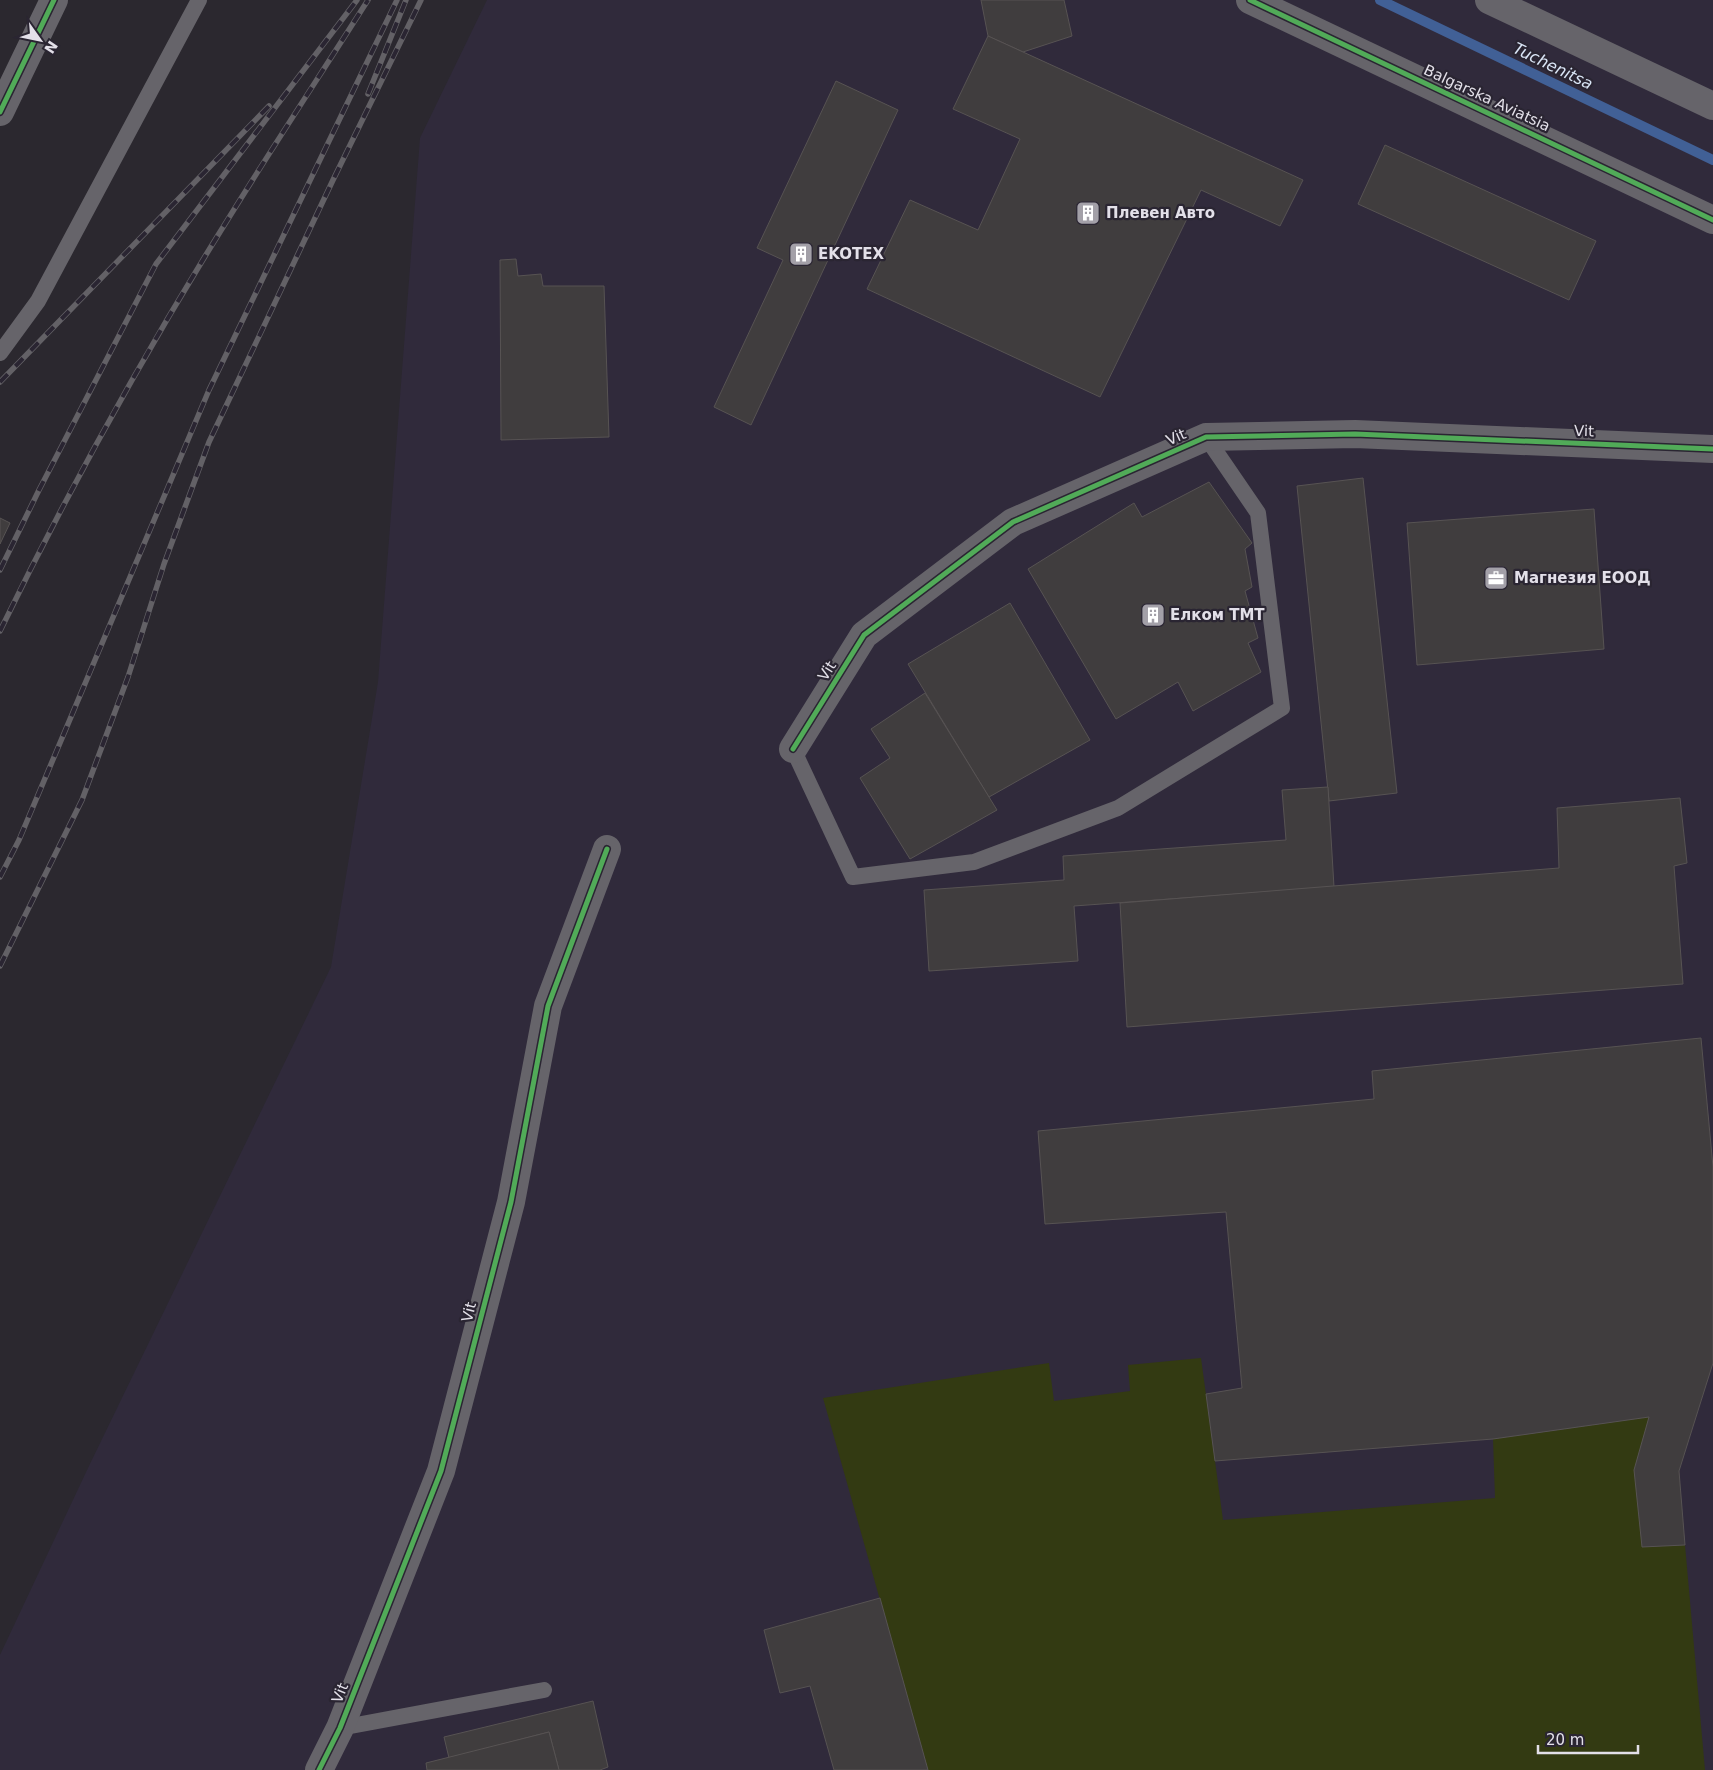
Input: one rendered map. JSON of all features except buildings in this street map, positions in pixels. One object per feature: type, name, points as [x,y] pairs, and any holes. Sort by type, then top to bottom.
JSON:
[{"type":"street","points":[[0,112],[54,0]]},
{"type":"street","name":"Balgarska Aviatsia","points":[[1250,0],[1713,220]]},
{"type":"street","points":[[1489,0],[1713,106]]},
{"type":"street","name":"Vit","points":[[793,749],[864,635],[1013,522],[1206,437],[1355,434],[1713,449]]},
{"type":"street","name":"Vit","points":[[319,1770],[340,1728],[441,1471],[511,1202],[548,1006],[607,849]]},
{"type":"lane","points":[[0,353],[38,301],[199,0]]},
{"type":"lane","points":[[793,749],[853,877],[974,862],[1118,808],[1282,708],[1258,513],[1206,437]]},
{"type":"lane","points":[[340,1728],[544,1690]]},
{"type":"shaded area","points":[[487,0],[1713,0],[1713,1770],[0,1770],[0,1655],[88,1468],[331,967],[378,682],[420,138]]},
{"type":"green space","points":[[1201,1358],[1223,1520],[1495,1498],[1493,1439],[1649,1417],[1642,1547],[1685,1545],[1705,1770],[928,1770],[823,1398],[1049,1363],[1054,1401],[1130,1391],[1128,1365]]},
{"type":"waterway","name":"Tuchenitsa","points":[[1380,0],[1713,160]]},
{"type":"railway","points":[[0,570],[39,490],[156,264],[357,0]]},
{"type":"railway","points":[[0,631],[78,479],[161,330],[238,203],[368,0]]},
{"type":"railway","points":[[0,877],[19,840],[209,390],[397,0]]},
{"type":"railway","points":[[368,94],[406,0]]},
{"type":"railway","points":[[0,966],[82,800],[128,677],[164,564],[209,442],[333,180],[421,0]]},
{"type":"railway","points":[[0,382],[269,106]]},
{"type":"cycle path","points":[[0,112],[54,0]]},
{"type":"cycle path","points":[[1250,0],[1713,220]]},
{"type":"cycle path","points":[[793,749],[864,635],[1013,522],[1206,437],[1355,434],[1713,449]]},
{"type":"cycle path","points":[[319,1770],[340,1728],[441,1471],[511,1202],[548,1006],[607,849]]},
{"type":"place","name":"Плевен Авто","points":[[1088,213]]},
{"type":"place","name":"EKOTEX","points":[[801,254]]},
{"type":"place","name":"Магнезия ЕООД","points":[[1496,578]]},
{"type":"place","name":"Елком ТМТ","points":[[1153,615]]}]
